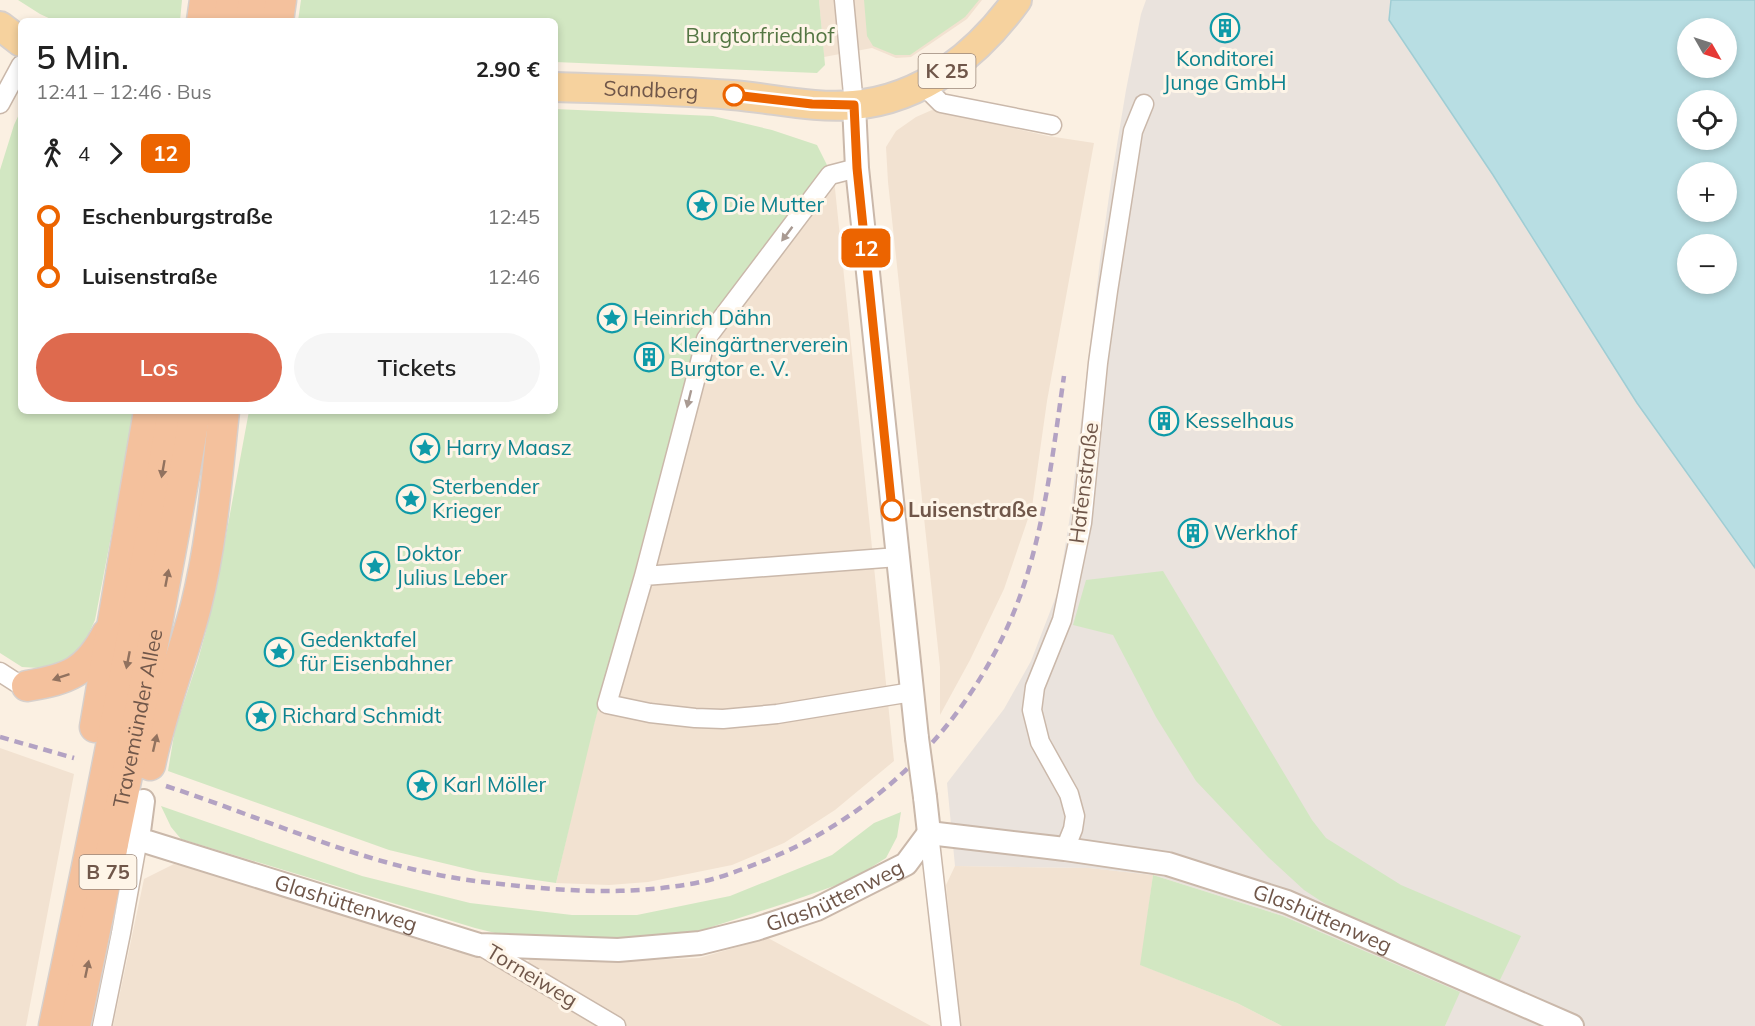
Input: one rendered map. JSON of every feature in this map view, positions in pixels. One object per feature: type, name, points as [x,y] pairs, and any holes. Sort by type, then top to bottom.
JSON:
[{"type":"highway","points":[[202,18],[205,0]]},
{"type":"highway","points":[[229,18],[232,0]]},
{"type":"highway","points":[[251,18],[254,0]]},
{"type":"highway","points":[[278,18],[281,0]]},
{"type":"highway","name":"B 75","points":[[66,969],[75,850],[148,414]]},
{"type":"highway","name":"Travemünder Allee","points":[[54,1026],[111,748],[172,414]]},
{"type":"highway","name":"Travemünder Allee","points":[[75,1026],[140,718],[170,563],[195,414]]},
{"type":"highway","name":"B 75","points":[[140,718],[171,639],[214,505],[224,414]]},
{"type":"highway","points":[[143,801],[156,739],[196,608],[207,557],[214,505]]},
{"type":"highway","points":[[27,686],[78,672],[97,653],[113,624]]},
{"type":"highway","points":[[44,1026],[66,969]]},
{"type":"main road","name":"K 25","points":[[854,105],[889,98],[924,86],[944,73],[990,33],[1017,0]]},
{"type":"main road","points":[[0,26],[18,40]]},
{"type":"main road","name":"Sandberg","points":[[558,87],[730,94],[812,104],[854,105]]},
{"type":"street","points":[[844,0],[854,105],[857,168],[917,738],[951,1026]]},
{"type":"street","points":[[0,104],[18,71]]},
{"type":"street","points":[[924,86],[941,103],[1052,125]]},
{"type":"street","name":"Hafenstraße","points":[[1065,849],[1073,829],[1075,816],[1069,794],[1040,742],[1032,710],[1035,687],[1062,620],[1082,523],[1098,363],[1108,291],[1133,131],[1144,104]]},
{"type":"street","points":[[857,168],[831,175],[706,339],[680,431],[644,576],[607,705],[650,713],[695,718],[723,718],[777,714],[912,692]]},
{"type":"street","points":[[644,576],[898,557]]},
{"type":"street","points":[[0,672],[17,683],[27,686]]},
{"type":"street","name":"Travemünder Allee","points":[[102,1026],[122,933],[143,801]]},
{"type":"street","name":"Glashüttenweg","points":[[138,839],[479,945],[618,950],[700,943],[756,929],[817,909],[906,864],[929,833],[1065,849],[1168,864],[1287,902],[1572,1026]]},
{"type":"street","name":"Torneiweg","points":[[479,945],[616,1026]]},
{"type":"shaded area","points":[[819,0],[982,0],[967,19],[911,57],[896,58],[872,48],[824,57]]},
{"type":"shaded area","points":[[1146,0],[1391,0],[1389,20],[1493,175],[1637,403],[1755,568],[1755,1026],[1445,1026],[1459,992],[1283,916],[1153,875],[1089,868],[955,866],[947,783],[1004,709],[1031,661],[1058,591],[1070,516],[1112,175],[1126,90],[1141,14]]},
{"type":"shaded area","points":[[932,110],[1048,136],[1094,143],[1047,401],[1032,507],[1004,589],[970,660],[940,715],[940,667],[886,147],[896,131],[916,117]]},
{"type":"shaded area","points":[[829,169],[834,179],[894,761],[835,810],[784,843],[732,865],[648,882],[609,885],[556,883],[586,754],[697,335]]},
{"type":"shaded area","points":[[0,748],[74,774],[26,1026],[0,1026]]},
{"type":"shaded area","points":[[174,864],[214,873],[449,950],[525,966],[530,959],[615,961],[699,958],[768,938],[931,1026],[113,1026],[144,879]]},
{"type":"shaded area","points":[[955,866],[1089,868],[1153,875],[1141,965],[1237,1003],[1282,1026],[960,1026],[946,885]]},
{"type":"green space","points":[[18,0],[182,0],[180,18],[49,18]]},
{"type":"green space","name":"Burgtorfriedhof","points":[[301,0],[819,0],[825,65],[817,73],[558,62],[558,18],[298,18]]},
{"type":"green space","points":[[864,0],[979,0],[965,17],[910,55],[895,55],[873,46],[867,36]]},
{"type":"green space","points":[[558,109],[713,116],[772,130],[817,145],[829,169],[697,335],[594,725],[556,883],[480,872],[389,850],[168,771],[175,729],[206,631],[248,414],[558,414]]},
{"type":"green space","points":[[18,116],[18,414],[134,414],[95,620],[84,644],[68,661],[38,668],[22,667],[0,653],[0,170]]},
{"type":"green space","points":[[1163,571],[1312,820],[1326,838],[1401,885],[1521,936],[1498,984],[1339,913],[1304,890],[1268,857],[1196,781],[1156,717],[1113,635],[1073,625],[1086,580]]},
{"type":"green space","points":[[161,806],[362,876],[470,903],[572,915],[637,915],[730,896],[832,855],[874,823],[901,812],[897,837],[886,858],[851,880],[699,931],[641,937],[552,937],[503,935],[475,928],[181,839],[171,827]]},
{"type":"green space","points":[[1153,875],[1283,916],[1460,992],[1445,1026],[1282,1026],[1237,1003],[1140,965]]},
{"type":"water","points":[[1391,0],[1755,0],[1755,568],[1637,403],[1493,175],[1389,20]]},
{"type":"railway","points":[[166,786],[366,856],[455,878],[541,888],[626,891],[690,884],[735,872],[761,862],[804,842],[845,818],[883,790],[918,758],[949,723],[976,684],[1000,643],[1028,572],[1042,517],[1064,376]]},
{"type":"railway","points":[[0,737],[74,758]]},
{"type":"bus line","name":"12","points":[[734,95],[812,104],[854,105],[857,168],[892,510]]},
{"type":"place","name":"Konditorei Junge GmbH","points":[[1225,28]]},
{"type":"place","name":"Die Mutter","points":[[702,205]]},
{"type":"place","name":"Heinrich Dähn","points":[[612,318]]},
{"type":"place","name":"Kleingärtnerverein Burgtor e. V.","points":[[649,357]]},
{"type":"place","name":"Kesselhaus","points":[[1164,421]]},
{"type":"place","name":"Harry Maasz","points":[[425,448]]},
{"type":"place","name":"Sterbender Krieger","points":[[411,499]]},
{"type":"place","name":"Luisenstraße","points":[[892,510]]},
{"type":"place","name":"Werkhof","points":[[1193,533]]},
{"type":"place","name":"Doktor Julius Leber","points":[[375,566]]},
{"type":"place","name":"Gedenktafel für Eisenbahner","points":[[279,652]]},
{"type":"place","name":"Richard Schmidt","points":[[261,716]]},
{"type":"place","name":"Karl Möller","points":[[422,785]]}]
